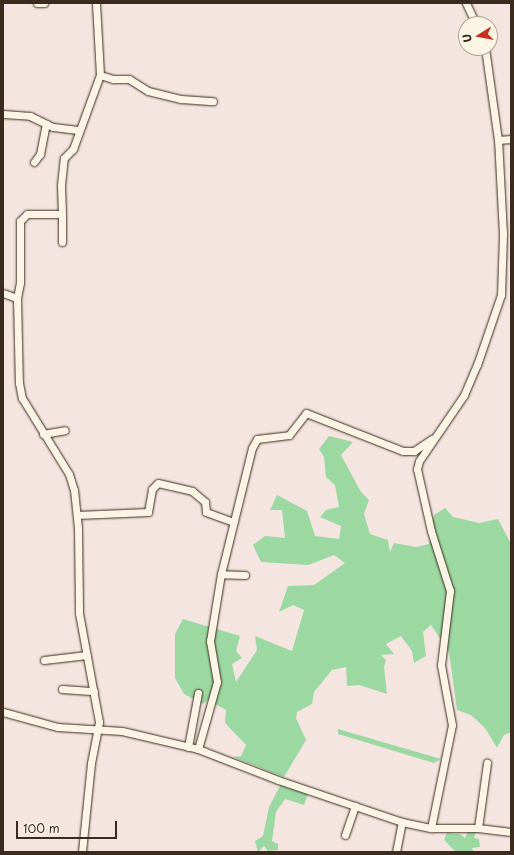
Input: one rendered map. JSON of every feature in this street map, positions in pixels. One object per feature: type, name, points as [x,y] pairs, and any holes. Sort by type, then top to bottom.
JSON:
[{"type":"street","points":[[37,3],[44,3]]},
{"type":"street","points":[[62,242],[61,185],[64,158],[73,149],[78,130],[100,75],[96,3]]},
{"type":"street","points":[[466,3],[472,16]]},
{"type":"street","points":[[431,828],[452,725],[442,665],[450,591],[430,531],[417,468],[419,461],[464,395],[477,365],[501,295],[503,234],[498,140],[486,56]]},
{"type":"street","points":[[100,75],[113,79],[128,79],[148,91],[181,99],[213,101]]},
{"type":"street","points":[[3,114],[39,118],[46,124],[78,130]]},
{"type":"street","points":[[34,162],[40,154],[46,124]]},
{"type":"street","points":[[498,140],[511,139]]},
{"type":"street","points":[[62,214],[27,214],[20,220],[20,283],[17,298],[19,391],[43,434],[69,474],[77,515],[79,607],[94,691],[98,728],[91,763],[82,852]]},
{"type":"street","points":[[3,293],[17,298]]},
{"type":"street","points":[[198,749],[217,682],[210,641],[221,574],[233,522],[240,506],[254,444],[261,437],[289,435],[294,431],[303,414],[310,414],[409,452],[434,438]]},
{"type":"street","points":[[43,434],[65,430]]},
{"type":"street","points":[[77,515],[148,512],[152,489],[158,483],[192,491],[205,502],[206,512],[233,522]]},
{"type":"street","points":[[221,574],[245,575]]},
{"type":"street","points":[[44,660],[87,655]]},
{"type":"street","points":[[62,689],[94,691]]},
{"type":"street","points":[[188,747],[198,692]]},
{"type":"street","points":[[3,712],[58,727],[98,728],[198,749],[402,822],[431,828],[478,828],[511,832]]},
{"type":"street","points":[[478,828],[487,763]]},
{"type":"street","points":[[345,835],[355,806]]},
{"type":"street","points":[[396,852],[402,822]]},
{"type":"green space","points":[[329,436],[353,442],[341,455],[361,492],[369,500],[364,514],[370,534],[388,540],[390,552],[394,543],[416,547],[429,544],[434,515],[445,508],[453,517],[479,523],[498,519],[510,542],[511,732],[504,735],[497,748],[485,728],[471,715],[457,710],[449,652],[431,625],[423,632],[426,656],[414,663],[412,651],[401,636],[386,644],[394,654],[381,655],[386,660],[384,667],[387,694],[359,685],[347,686],[346,667],[332,670],[314,692],[312,704],[297,712],[296,718],[306,740],[284,777],[233,757],[241,756],[246,745],[225,723],[226,710],[208,700],[203,704],[184,694],[175,678],[175,634],[183,619],[240,636],[236,651],[242,658],[232,664],[236,682],[257,650],[255,636],[292,651],[304,610],[293,605],[279,612],[288,586],[314,585],[345,563],[334,555],[308,565],[261,562],[253,545],[265,536],[285,538],[282,510],[270,510],[277,495],[307,511],[315,536],[339,539],[341,526],[320,517],[326,510],[339,507],[335,485],[326,477],[324,457],[319,449]]},
{"type":"green space","points":[[338,729],[441,759],[434,763],[338,734]]},
{"type":"green space","points":[[281,784],[308,794],[304,805],[285,799],[276,812],[272,841],[278,844],[278,850],[268,851],[264,846],[258,852],[255,841],[263,836],[269,807]]},
{"type":"green space","points":[[468,831],[476,832],[474,838],[479,839],[480,847],[472,848],[474,852],[456,852],[444,840],[447,833],[460,834],[465,838]]}]
